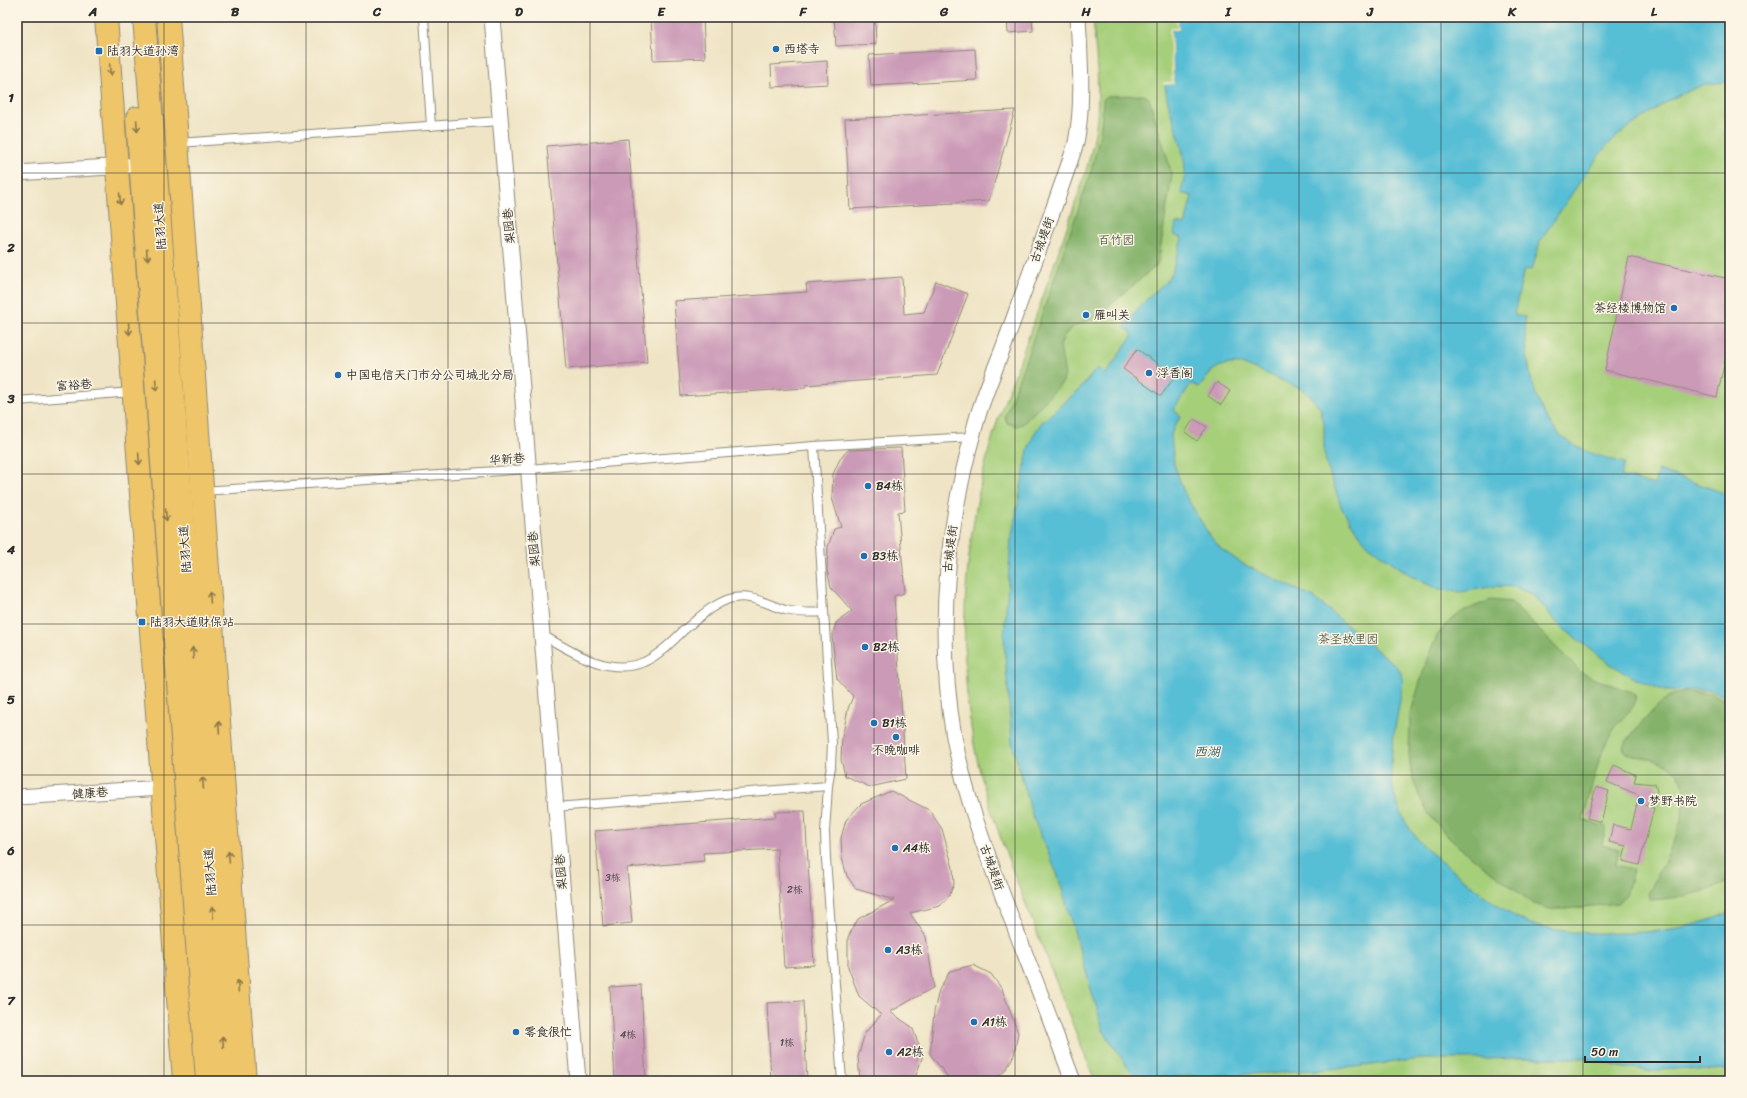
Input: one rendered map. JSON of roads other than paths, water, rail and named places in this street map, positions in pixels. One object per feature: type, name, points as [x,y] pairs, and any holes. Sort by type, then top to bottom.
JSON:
[{"type":"main road","points":[[106,17],[184,1081]]},
{"type":"main road","name":"陆羽大道","points":[[129,17],[207,1081]]},
{"type":"main road","name":"陆羽大道","points":[[144,17],[226,1081]]},
{"type":"main road","points":[[168,17],[245,1081]]},
{"type":"street","name":"梨园巷","points":[[492,17],[578,1081]]},
{"type":"street","name":"古城堤街","points":[[1073,1081],[981,836],[961,769],[951,718],[945,661],[945,593],[951,532],[958,494],[975,423],[1076,143],[1079,126],[1081,88],[1078,17]]},
{"type":"street","points":[[17,173],[140,165]]},
{"type":"street","name":"健康巷","points":[[17,797],[162,788]]},
{"type":"lane","points":[[424,17],[432,126]]},
{"type":"lane","points":[[177,143],[500,121]]},
{"type":"lane","name":"富裕巷","points":[[17,401],[134,392]]},
{"type":"lane","name":"华新巷","points":[[202,491],[528,469],[814,446],[972,437]]},
{"type":"lane","points":[[814,446],[832,743],[825,832],[826,859],[842,1081]]},
{"type":"lane","points":[[541,634],[578,655],[599,663],[621,666],[642,663],[657,654],[710,607],[730,599],[746,597],[759,599],[784,610],[801,613],[824,612]]},
{"type":"lane","points":[[555,807],[828,786]]},
{"type":"water","name":"西湖","points":[[1178,17],[1730,17],[1730,82],[1704,85],[1680,94],[1629,127],[1606,147],[1583,177],[1540,242],[1532,270],[1524,269],[1514,315],[1525,317],[1525,333],[1529,368],[1539,403],[1557,432],[1570,443],[1589,452],[1624,463],[1621,476],[1654,485],[1658,470],[1730,495],[1730,699],[1717,693],[1705,690],[1665,691],[1636,679],[1612,665],[1561,627],[1532,594],[1514,587],[1496,586],[1461,592],[1439,590],[1413,577],[1369,546],[1342,509],[1327,466],[1324,452],[1324,424],[1320,408],[1310,396],[1301,389],[1241,364],[1228,364],[1218,367],[1212,371],[1199,388],[1192,383],[1173,410],[1181,416],[1171,435],[1174,464],[1185,495],[1210,536],[1221,549],[1243,564],[1314,598],[1397,667],[1402,674],[1403,681],[1392,750],[1391,777],[1393,789],[1403,817],[1410,829],[1417,839],[1436,857],[1485,896],[1512,915],[1531,924],[1546,928],[1586,933],[1632,933],[1672,929],[1693,925],[1730,912],[1730,1071],[1686,1068],[1646,1071],[1625,1068],[1585,1058],[1518,1058],[1421,1059],[1346,1068],[1252,1074],[1165,1077],[1142,1076],[1134,1074],[1128,1068],[1103,1030],[1058,876],[1032,815],[1012,743],[1004,637],[1011,540],[1028,450],[1034,434],[1042,422],[1081,388],[1097,368],[1106,374],[1133,334],[1124,327],[1140,306],[1166,281],[1172,273],[1182,238],[1174,235],[1176,223],[1185,225],[1192,196],[1181,193],[1185,175],[1184,161],[1179,138],[1166,95],[1165,84],[1174,84],[1171,30],[1179,30]]},
{"type":"place","name":"西塔寺","points":[[776,49]]},
{"type":"place","name":"陆羽大道孙湾","points":[[99,51]]},
{"type":"place","name":"茶经楼博物馆","points":[[1674,308]]},
{"type":"place","name":"雁叫关","points":[[1086,315]]},
{"type":"place","name":"浮香阁","points":[[1149,373]]},
{"type":"place","name":"中国电信天门市分公司城北分局","points":[[338,375]]},
{"type":"place","name":"B4栋","points":[[868,486]]},
{"type":"place","name":"B3栋","points":[[864,556]]},
{"type":"place","name":"陆羽大道财保站","points":[[142,622]]},
{"type":"place","name":"B2栋","points":[[865,647]]},
{"type":"place","name":"B1栋","points":[[874,723]]},
{"type":"place","name":"不晚咖啡","points":[[896,737]]},
{"type":"place","name":"梦野书院","points":[[1641,801]]},
{"type":"place","name":"A4栋","points":[[895,848]]},
{"type":"place","name":"A3栋","points":[[888,950]]},
{"type":"place","name":"A1栋","points":[[974,1022]]},
{"type":"place","name":"零食很忙","points":[[516,1032]]},
{"type":"place","name":"A2栋","points":[[889,1052]]},
{"type":"park label","name":"百竹园","points":[[1116,240]]},
{"type":"park label","name":"茶圣故里园","points":[[1348,639]]}]
